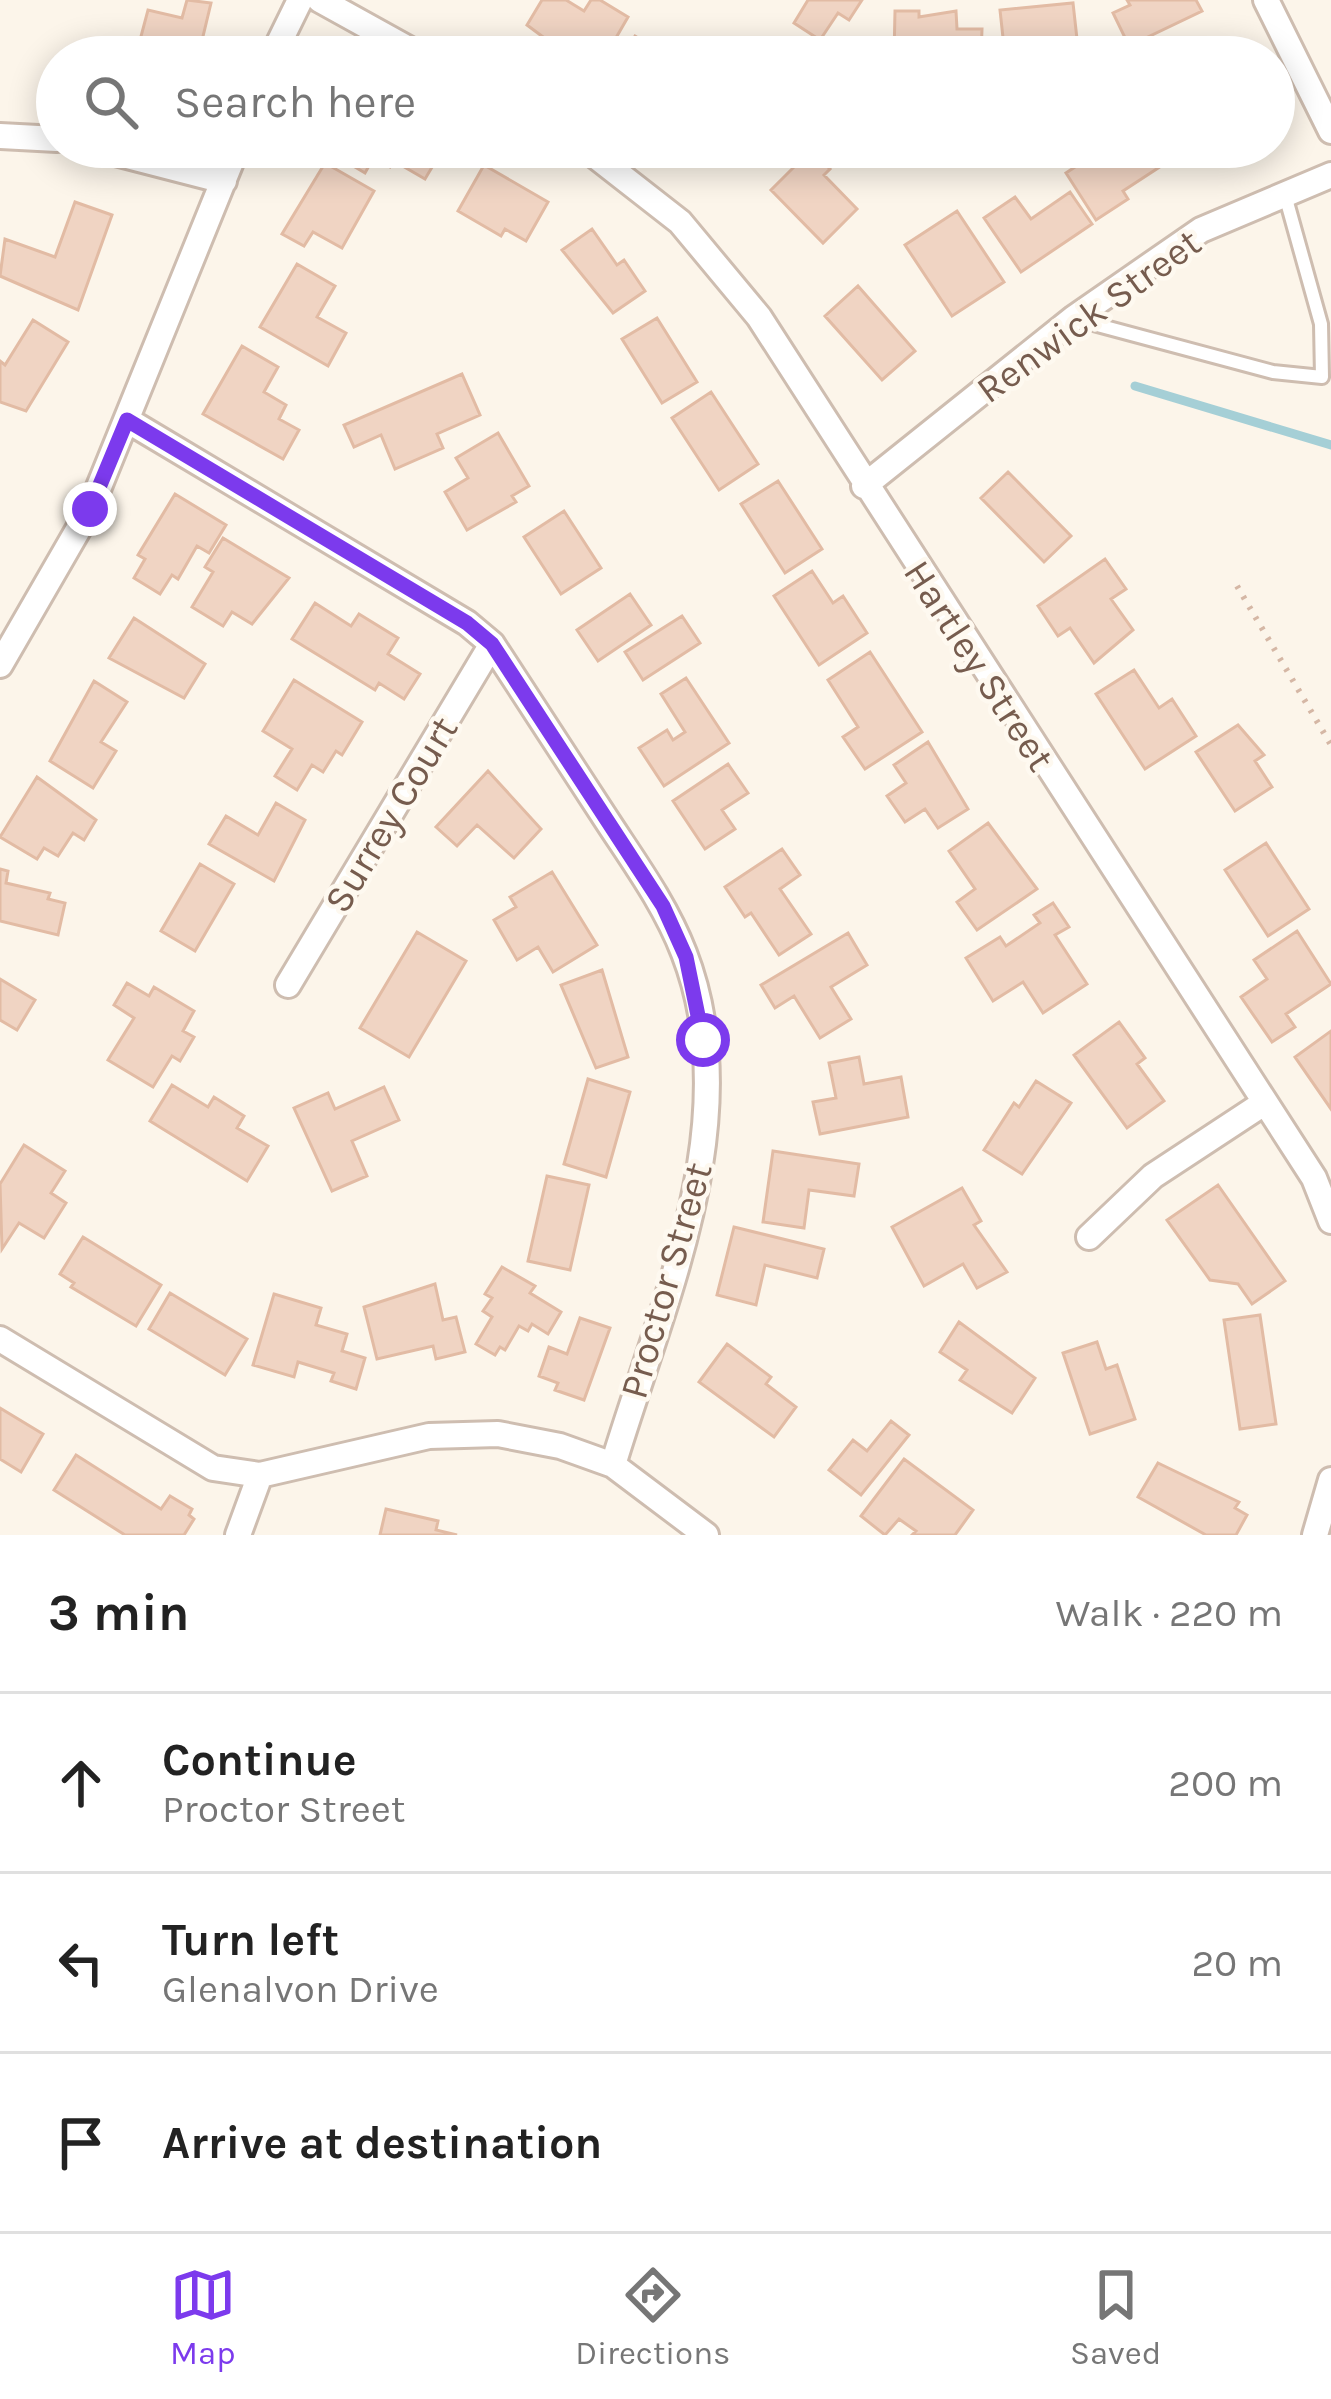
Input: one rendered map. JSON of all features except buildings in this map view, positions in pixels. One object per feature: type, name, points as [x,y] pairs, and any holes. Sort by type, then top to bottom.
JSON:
[{"type":"street","points":[[282,36],[300,0]]},
{"type":"street","points":[[320,0],[385,36]]},
{"type":"street","points":[[1266,0],[1284,36]]},
{"type":"street","points":[[1295,58],[1331,131]]},
{"type":"street","points":[[0,136],[36,139]]},
{"type":"street","points":[[174,168],[224,181]]},
{"type":"street","points":[[0,665],[90,509],[229,168]]},
{"type":"street","name":"Hartley Street","points":[[611,168],[680,223],[759,317],[1314,1178],[1331,1221]]},
{"type":"street","name":"Renwick Street","points":[[864,486],[1074,318],[1202,230],[1331,175]]},
{"type":"street","name":"Proctor Street","points":[[127,420],[467,623],[492,644],[663,906],[686,957],[703,1040],[707,1114],[699,1178],[613,1465]]},
{"type":"street","name":"Surrey Court","points":[[288,985],[492,644]]},
{"type":"street","points":[[1089,1237],[1153,1176],[1264,1103]]},
{"type":"street","points":[[0,1339],[213,1468],[260,1475],[429,1436],[498,1434],[560,1446],[613,1465],[706,1535]]},
{"type":"street","points":[[238,1535],[260,1475]]},
{"type":"street","points":[[1315,1535],[1331,1480]]},
{"type":"lane","points":[[1074,318],[1273,372],[1322,377],[1321,324],[1284,193]]},
{"type":"path","points":[[1237,586],[1331,745]]},
{"type":"waterway","points":[[1135,386],[1331,445]]},
{"type":"route","points":[[90,509],[127,420],[467,623],[492,644],[663,906],[686,957],[703,1040]]}]
